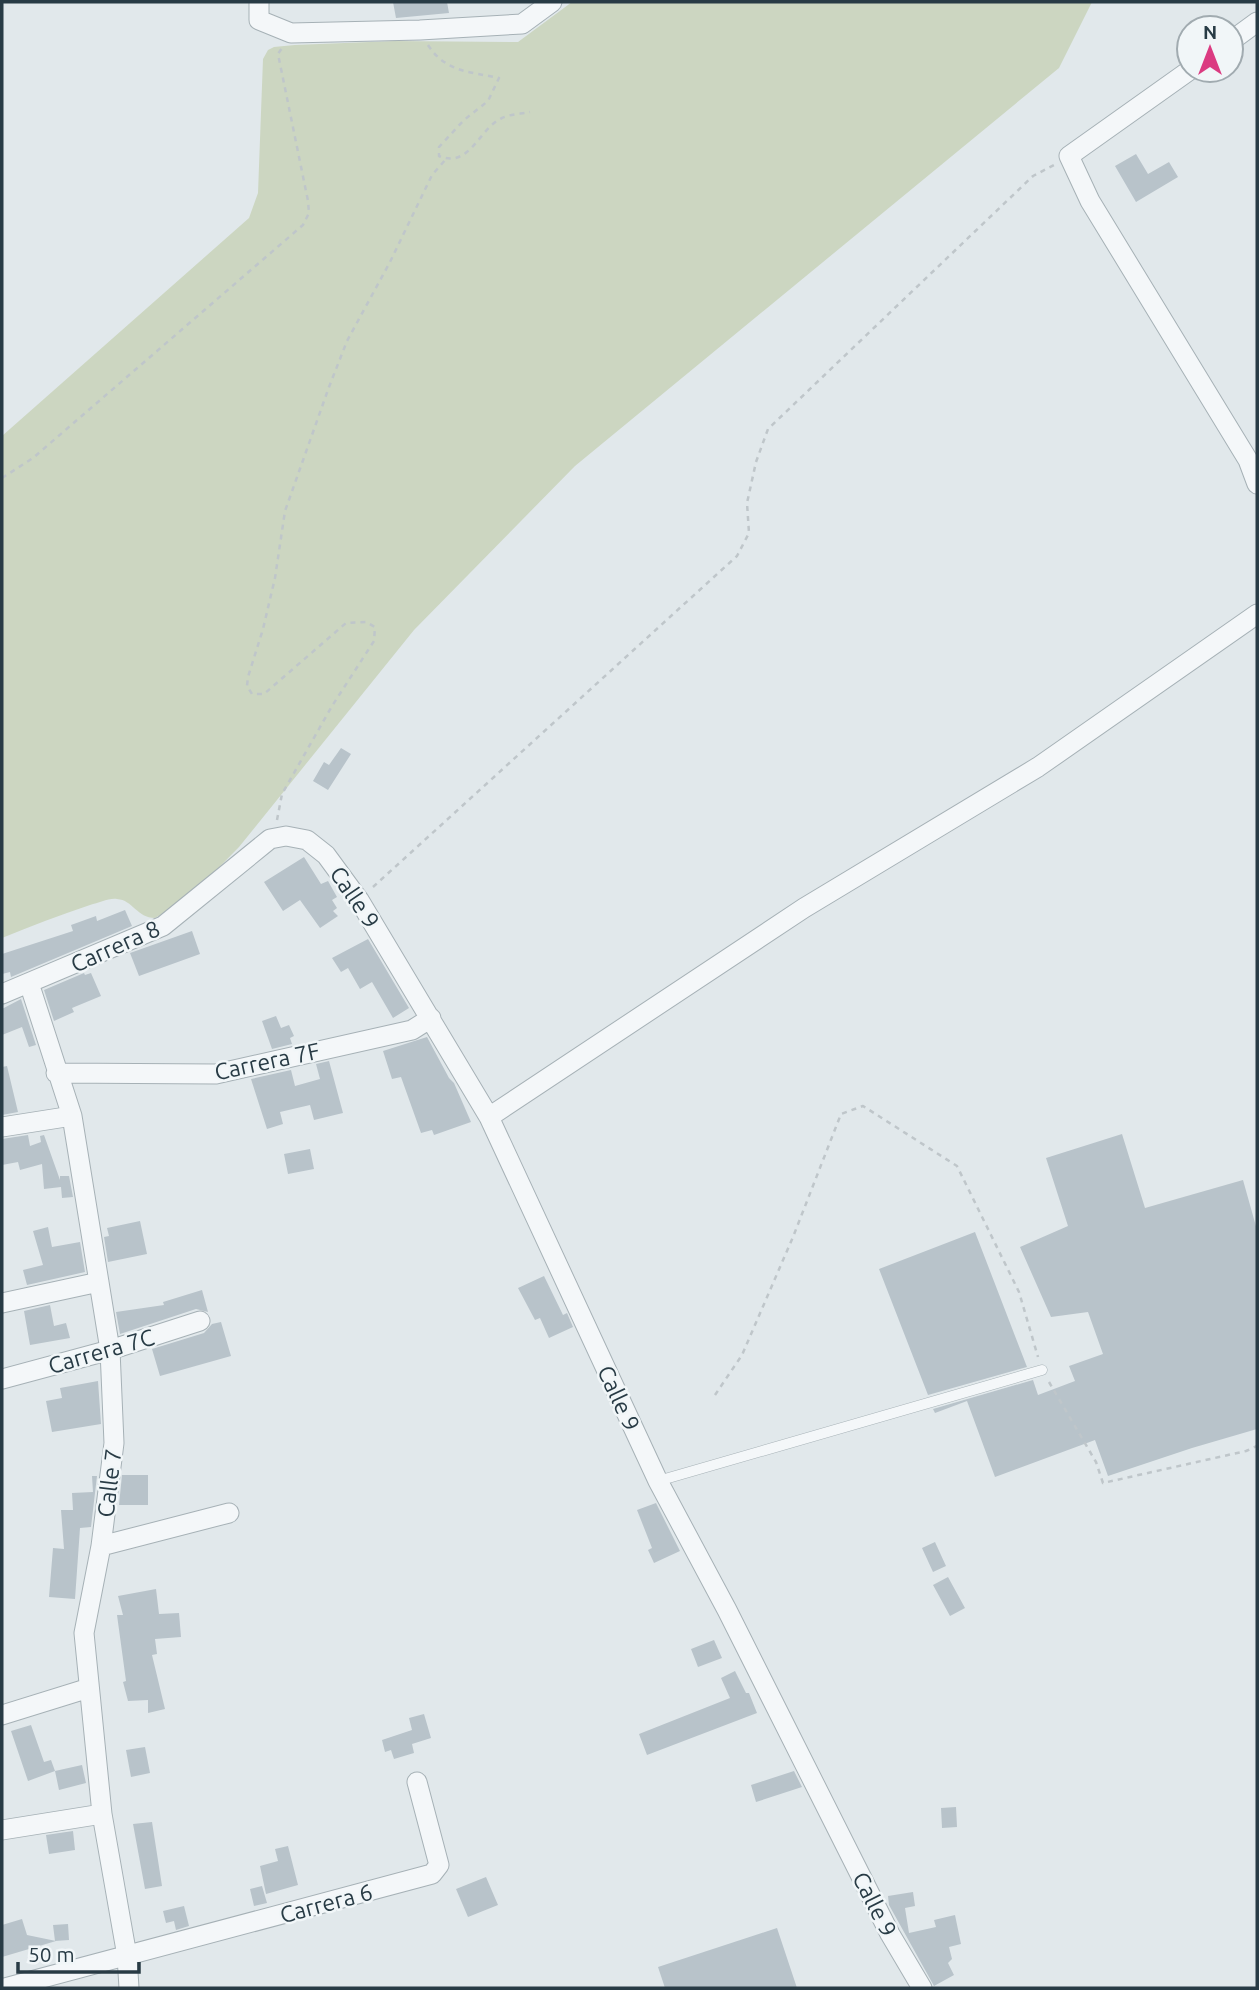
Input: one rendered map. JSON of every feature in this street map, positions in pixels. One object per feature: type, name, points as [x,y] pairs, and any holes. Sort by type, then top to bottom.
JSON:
[{"type":"street","points":[[258,2],[259,20],[291,33],[523,24],[552,2]]},
{"type":"street","points":[[1175,81],[1069,156],[1090,201],[1248,460],[1257,484]]},
{"type":"street","points":[[489,1117],[804,908],[1038,767],[1257,614]]},
{"type":"street","name":"Calle 9","points":[[278,837],[307,840],[326,855],[359,900],[489,1117],[658,1481],[727,1610],[890,1934],[922,1988]]},
{"type":"street","name":"Carrera 8","points":[[2,994],[163,926],[278,837]]},
{"type":"street","name":"Calle 7","points":[[29,983],[72,1116],[110,1350],[114,1443],[101,1546],[84,1633],[102,1814],[127,1956],[129,1988]]},
{"type":"street","name":"Carrera 7F","points":[[56,1073],[216,1074],[412,1030],[430,1018]]},
{"type":"street","points":[[2,1127],[72,1116]]},
{"type":"street","points":[[2,1303],[99,1282]]},
{"type":"street","name":"Carrera 7C","points":[[2,1379],[110,1350],[200,1321]]},
{"type":"street","points":[[101,1546],[229,1513]]},
{"type":"street","points":[[2,1715],[89,1688]]},
{"type":"street","name":"Carrera 6","points":[[127,1956],[432,1874],[439,1865],[417,1782]]},
{"type":"street","points":[[2,1830],[102,1814]]},
{"type":"street","points":[[5,1988],[127,1956]]},
{"type":"lane","points":[[658,1481],[1042,1370]]},
{"type":"path","points":[[420,30],[430,49],[453,69],[499,78],[488,101],[464,120],[439,147],[439,156],[446,159],[461,157],[501,118],[530,112]]},
{"type":"path","points":[[2,478],[33,458],[303,225],[309,213],[308,201],[278,54],[291,33]]},
{"type":"path","points":[[359,900],[737,556],[749,533],[747,503],[756,462],[768,429],[1033,176],[1069,156]]},
{"type":"path","points":[[278,837],[276,824],[282,794],[332,706],[374,641],[375,627],[366,622],[346,623],[264,694],[252,694],[247,686],[247,677],[263,629],[275,578],[285,511],[348,341],[432,175],[446,159]]},
{"type":"path","points":[[715,1395],[742,1355],[793,1237],[841,1114],[863,1106],[957,1166],[1019,1292],[1042,1370],[1096,1462],[1103,1483],[1246,1451],[1257,1446]]},
{"type":"green space","points":[[572,2],[1092,2],[1059,68],[575,466],[414,630],[239,847],[188,899],[155,918],[144,915],[122,900],[107,900],[2,938],[2,436],[249,218],[258,193],[263,59],[268,50],[295,45],[394,41],[518,42]]},
{"type":"building","points":[[393,2],[447,2],[449,13],[396,18]]},
{"type":"building","points":[[1136,154],[1148,174],[1169,162],[1178,177],[1136,202],[1115,166]]},
{"type":"building","points":[[341,748],[351,754],[328,790],[313,781],[324,762],[329,765]]},
{"type":"building","points":[[304,857],[321,884],[328,881],[337,897],[332,900],[337,908],[333,911],[338,916],[320,928],[300,900],[283,911],[264,882]]},
{"type":"building","points":[[125,910],[132,926],[11,977],[10,972],[2,974],[2,954],[73,931],[71,925],[96,916],[97,921]]},
{"type":"building","points":[[192,931],[200,954],[139,976],[130,953]]},
{"type":"building","points":[[368,939],[409,1008],[393,1018],[372,982],[360,989],[348,968],[341,972],[332,958]]},
{"type":"building","points":[[84,973],[91,973],[101,996],[72,1008],[74,1012],[54,1021],[44,990]]},
{"type":"building","points":[[21,999],[36,1045],[29,1047],[22,1027],[2,1035],[2,1009]]},
{"type":"building","points":[[276,1016],[281,1028],[289,1025],[294,1036],[290,1038],[292,1044],[272,1049],[262,1021]]},
{"type":"building","points":[[427,1037],[454,1083],[471,1122],[434,1135],[432,1130],[421,1133],[401,1077],[392,1079],[383,1051]]},
{"type":"building","points":[[329,1061],[343,1113],[314,1120],[310,1105],[280,1112],[283,1124],[267,1129],[251,1079],[291,1070],[295,1086],[320,1079],[316,1064]]},
{"type":"building","points":[[7,1066],[18,1112],[2,1115],[2,1067]]},
{"type":"building","points":[[1122,1134],[1145,1208],[1243,1180],[1257,1230],[1257,1429],[1108,1476],[1095,1440],[995,1477],[967,1401],[935,1413],[933,1409],[1033,1380],[1038,1395],[1075,1381],[1069,1366],[1103,1354],[1088,1312],[1051,1317],[1020,1247],[1068,1226],[1046,1158]]},
{"type":"building","points":[[28,1135],[30,1146],[41,1142],[40,1136],[44,1135],[60,1180],[60,1176],[69,1176],[73,1197],[62,1198],[61,1187],[44,1189],[42,1164],[20,1170],[18,1162],[2,1165],[2,1139]]},
{"type":"building","points":[[310,1149],[314,1169],[288,1174],[284,1154]]},
{"type":"building","points":[[140,1221],[147,1254],[108,1262],[104,1237],[109,1236],[107,1228]]},
{"type":"building","points":[[48,1227],[52,1247],[80,1242],[85,1272],[27,1285],[23,1270],[43,1265],[33,1231]]},
{"type":"building","points":[[975,1232],[1027,1367],[928,1395],[879,1269]]},
{"type":"building","points":[[544,1276],[563,1315],[567,1313],[573,1327],[549,1338],[540,1318],[535,1320],[518,1288]]},
{"type":"building","points":[[202,1290],[208,1312],[196,1309],[120,1334],[116,1312],[164,1305],[163,1302]]},
{"type":"building","points":[[50,1305],[54,1326],[66,1323],[70,1338],[30,1345],[24,1311]]},
{"type":"building","points":[[221,1322],[231,1356],[160,1376],[152,1349],[204,1333],[212,1324]]},
{"type":"building","points":[[98,1381],[101,1424],[52,1432],[46,1401],[62,1398],[60,1388]]},
{"type":"building","points":[[122,1475],[148,1475],[148,1505],[119,1505]]},
{"type":"building","points":[[92,1476],[97,1476],[91,1527],[80,1528],[75,1599],[49,1597],[53,1548],[64,1549],[61,1510],[73,1510],[72,1493],[93,1492]]},
{"type":"building","points":[[656,1503],[680,1551],[654,1563],[648,1550],[652,1548],[637,1510]]},
{"type":"building","points":[[935,1542],[946,1566],[933,1572],[922,1548]]},
{"type":"building","points":[[948,1577],[965,1608],[950,1616],[933,1585]]},
{"type":"building","points":[[156,1589],[159,1614],[179,1613],[181,1637],[155,1639],[157,1654],[152,1655],[165,1709],[148,1713],[148,1700],[128,1701],[123,1682],[126,1681],[117,1615],[123,1615],[118,1596]]},
{"type":"building","points":[[714,1640],[722,1658],[698,1667],[691,1649]]},
{"type":"building","points":[[735,1671],[746,1693],[749,1693],[757,1713],[647,1755],[639,1734],[730,1698],[721,1678]]},
{"type":"building","points":[[424,1714],[431,1738],[412,1744],[414,1753],[394,1759],[391,1750],[385,1752],[382,1740],[412,1730],[409,1718]]},
{"type":"building","points":[[31,1725],[44,1762],[51,1760],[55,1771],[28,1781],[11,1731]]},
{"type":"building","points":[[145,1747],[150,1773],[131,1777],[126,1750]]},
{"type":"building","points":[[82,1765],[86,1783],[59,1790],[55,1771]]},
{"type":"building","points":[[794,1771],[802,1787],[756,1802],[751,1785]]},
{"type":"building","points":[[956,1807],[957,1827],[942,1828],[941,1808]]},
{"type":"building","points":[[152,1822],[162,1886],[145,1889],[133,1824]]},
{"type":"building","points":[[73,1831],[75,1850],[49,1854],[46,1835]]},
{"type":"building","points":[[288,1846],[298,1885],[266,1894],[260,1866],[278,1861],[275,1849]]},
{"type":"building","points":[[486,1877],[498,1905],[468,1917],[456,1889]]},
{"type":"building","points":[[262,1886],[267,1903],[254,1906],[250,1889]]},
{"type":"building","points":[[913,1892],[915,1906],[905,1908],[909,1933],[936,1927],[934,1920],[955,1915],[961,1944],[949,1947],[952,1959],[948,1963],[954,1975],[934,1986],[889,1905],[888,1896]]},
{"type":"building","points":[[184,1906],[189,1926],[176,1930],[174,1921],[166,1923],[163,1911]]},
{"type":"building","points":[[22,1919],[27,1935],[56,1941],[2,1957],[2,1925]]},
{"type":"building","points":[[68,1924],[69,1940],[55,1941],[53,1925]]},
{"type":"building","points":[[777,1928],[797,1988],[665,1988],[658,1967]]}]
